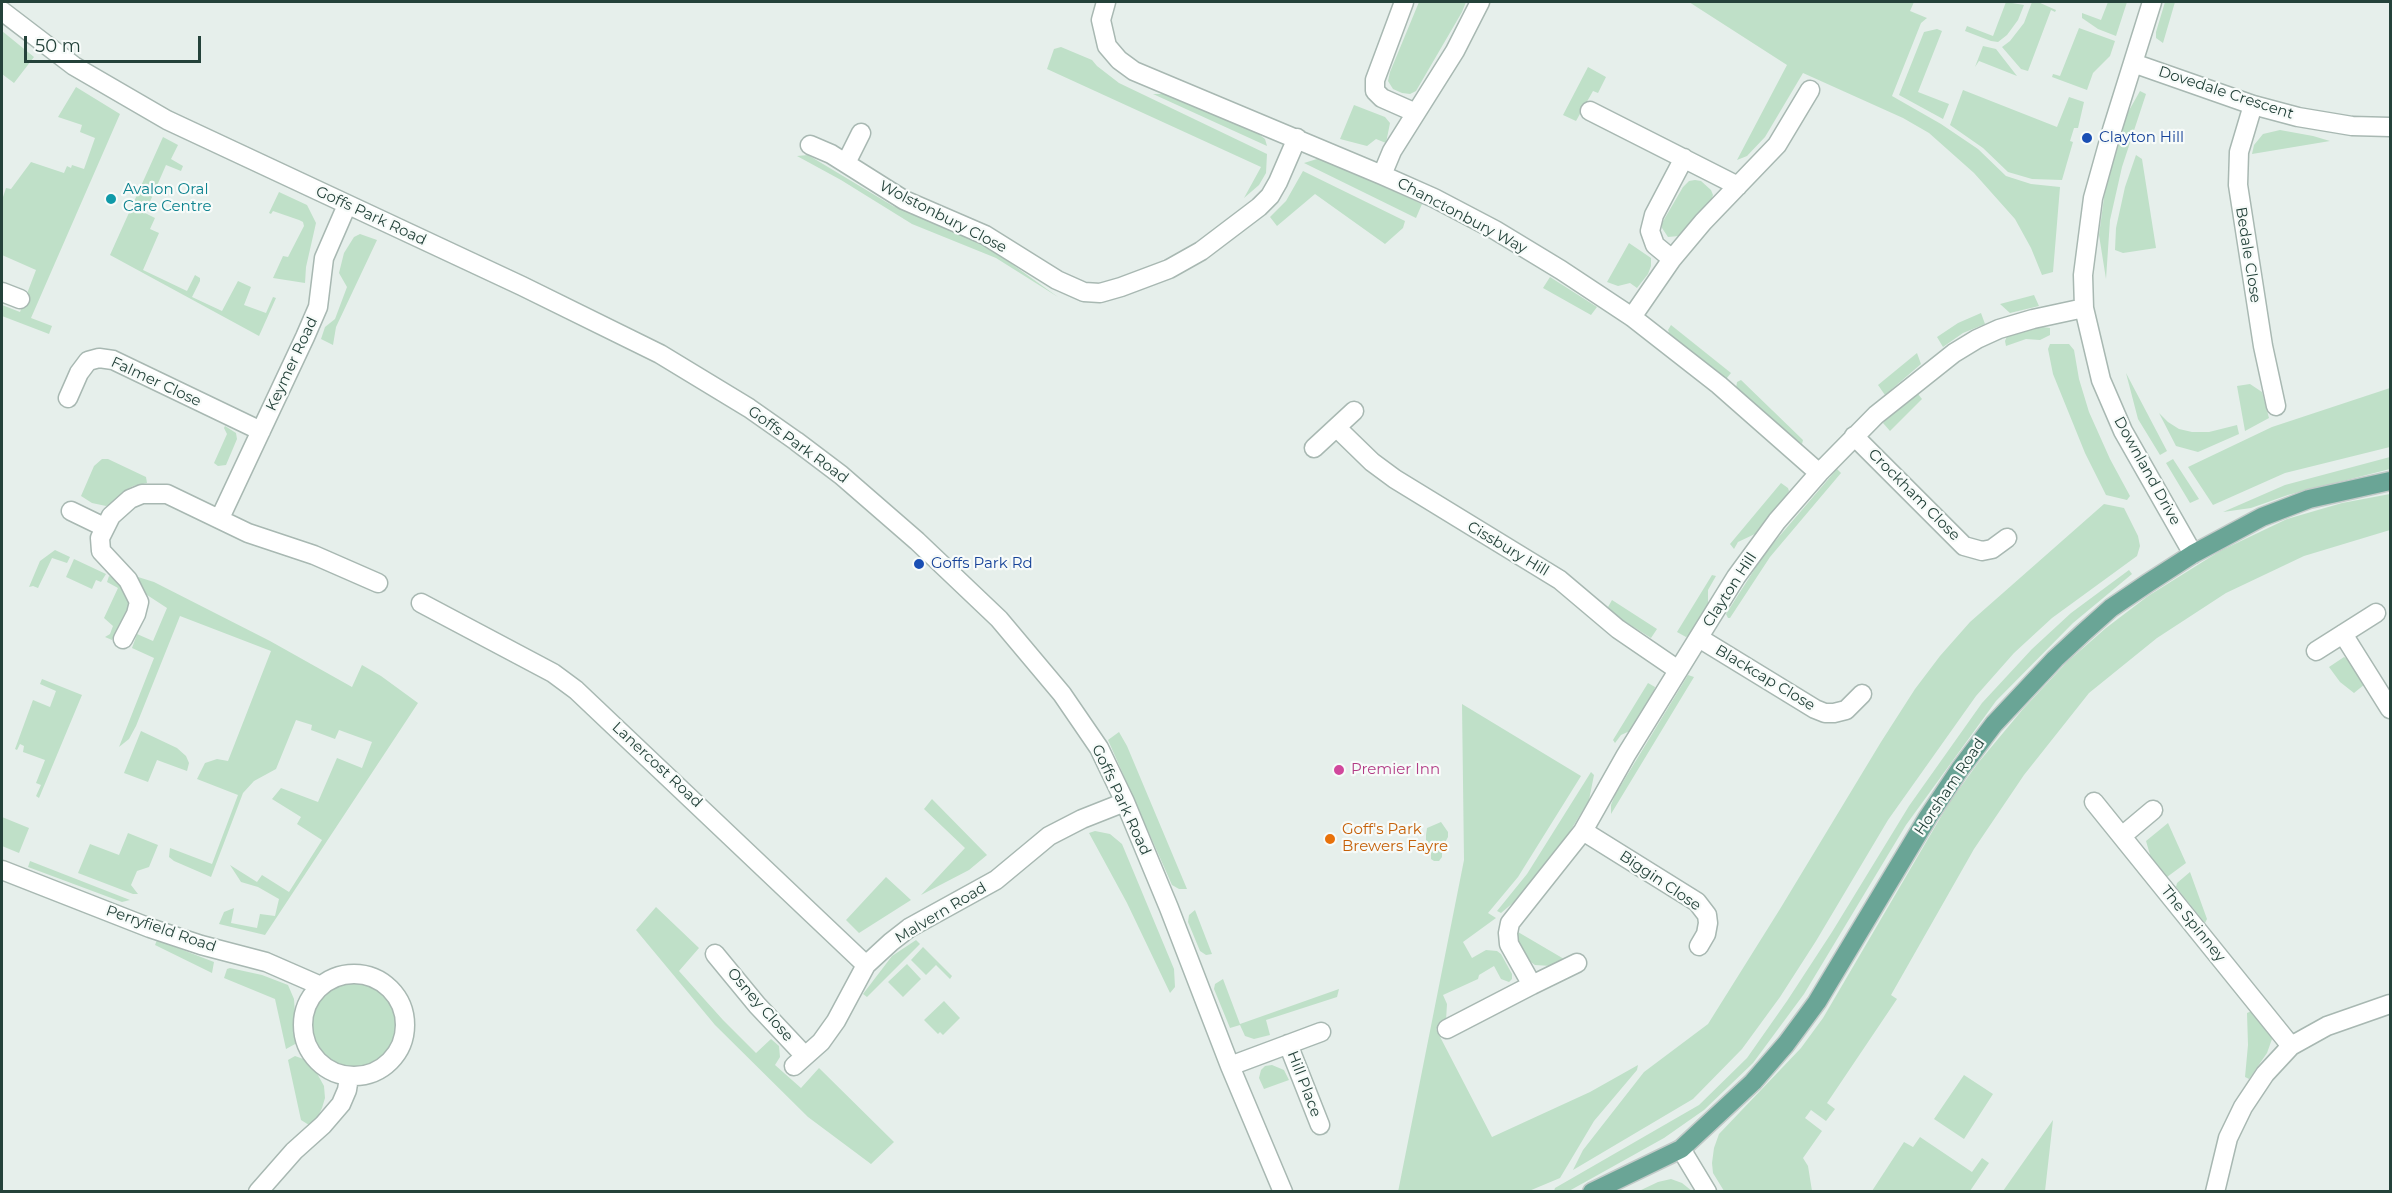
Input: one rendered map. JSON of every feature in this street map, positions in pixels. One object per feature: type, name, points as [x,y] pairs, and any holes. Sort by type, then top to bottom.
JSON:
[{"type":"main road","name":"Horsham Road","points":[[1592,1191],[1681,1149],[1753,1082],[1786,1044],[1822,993],[1928,817],[1960,769],[1994,724],[2055,659],[2111,608],[2193,554],[2262,517],[2336,491],[2391,481]]},
{"type":"street","name":"Chanctonbury Way","points":[[1106,2],[1101,20],[1107,46],[1119,60],[1134,71],[1382,175],[1434,198],[1495,230],[1632,317],[1719,385],[1819,473]]},
{"type":"street","points":[[1404,2],[1375,80],[1375,91],[1382,98],[1416,113]]},
{"type":"street","points":[[1382,175],[1392,151],[1455,51],[1480,2]]},
{"type":"street","name":"Downland Drive","points":[[2152,2],[2093,198],[2083,275],[2085,308],[2101,380],[2122,431],[2193,554]]},
{"type":"street","name":"Goffs Park Road","points":[[2,11],[74,66],[148,110],[553,300],[660,354],[749,408],[841,475],[957,579],[999,619],[1031,656],[1062,694],[1099,748],[1125,802],[1230,1066],[1283,1191]]},
{"type":"street","name":"Dovedale Crescent","points":[[2133,63],[2253,105],[2325,123],[2391,126]]},
{"type":"street","points":[[1632,317],[1672,259],[1703,222],[1777,144],[1810,90]]},
{"type":"street","name":"Bedale Close","points":[[2253,105],[2239,152],[2238,185],[2262,346],[2276,406]]},
{"type":"street","points":[[1590,111],[1738,186]]},
{"type":"street","points":[[846,163],[861,133]]},
{"type":"street","name":"Wolstonbury Close","points":[[810,145],[846,163],[904,200],[985,235],[1064,284],[1084,292],[1100,292],[1121,287],[1169,269],[1201,251],[1260,207],[1278,182],[1297,138]]},
{"type":"street","points":[[1672,259],[1655,245],[1650,231],[1651,222],[1684,158]]},
{"type":"street","name":"Keymer Road","points":[[220,518],[318,307],[324,258],[347,205]]},
{"type":"street","points":[[2,292],[20,300]]},
{"type":"street","name":"Clayton Hill","points":[[1533,984],[1509,944],[1510,923],[1583,831],[1626,755],[1756,548],[1819,473],[1854,436],[1917,381],[1954,353],[1999,329],[2032,319],[2085,308]]},
{"type":"street","name":"Falmer Close","points":[[68,398],[79,373],[88,361],[99,358],[113,360],[261,431]]},
{"type":"street","points":[[1314,448],[1354,411]]},
{"type":"street","name":"Cissbury Hill","points":[[1337,428],[1372,462],[1395,479],[1560,580],[1618,629],[1678,670]]},
{"type":"street","name":"Crockham Close","points":[[1854,436],[1964,546],[1982,551],[1992,549],[2007,538]]},
{"type":"street","points":[[123,639],[136,614],[139,602],[128,580],[101,551],[100,538],[111,516],[130,499],[142,494],[155,492],[167,494],[248,533],[314,555],[378,583]]},
{"type":"street","points":[[71,511],[104,526]]},
{"type":"street","name":"Lanercost Road","points":[[421,603],[546,669],[576,690],[804,903],[866,965]]},
{"type":"street","points":[[2316,651],[2376,613]]},
{"type":"street","points":[[2343,634],[2391,709]]},
{"type":"street","name":"Blackcap Close","points":[[1699,638],[1815,709],[1834,713],[1846,710],[1862,694]]},
{"type":"street","name":"Malvern Road","points":[[800,1061],[821,1042],[836,1022],[866,965],[909,928],[996,880],[1049,836],[1082,819],[1125,802]]},
{"type":"street","name":"The Spinney","points":[[2094,802],[2291,1046]]},
{"type":"street","points":[[2122,836],[2153,810]]},
{"type":"street","name":"Biggin Close","points":[[1583,831],[1697,902],[1704,909],[1708,923],[1706,934],[1698,946]]},
{"type":"street","name":"Perryfield Road","points":[[2,870],[150,928],[201,945],[266,962],[321,986]]},
{"type":"street","name":"Osney Close","points":[[715,954],[800,1061]]},
{"type":"street","points":[[1447,1029],[1577,963]]},
{"type":"street","points":[[351,973],[368,975],[383,982],[396,994],[404,1010],[406,1027],[403,1044],[394,1059],[380,1070],[364,1076],[349,1077],[330,1071],[316,1061],[307,1047],[302,1031],[303,1014],[310,998],[321,986],[335,977],[351,973]]},
{"type":"street","points":[[2215,1191],[2228,1138],[2243,1107],[2265,1074],[2291,1046],[2326,1026],[2391,1004]]},
{"type":"street","name":"Hill Place","points":[[1230,1066],[1321,1032]]},
{"type":"street","name":"Hill Place","points":[[1288,1044],[1320,1125]]},
{"type":"street","points":[[258,1191],[341,1104],[349,1077]]},
{"type":"street","points":[[1681,1149],[1707,1191]]},
{"type":"green space","points":[[1419,2],[1466,2],[1416,91],[1410,94],[1402,93],[1393,89],[1388,81]]},
{"type":"green space","points":[[1689,2],[1914,2],[1910,11],[1927,18],[1921,23],[1892,96],[1941,124],[1978,149],[2006,176],[2031,184],[2060,187],[2053,272],[2042,275],[2031,248],[2015,219],[1974,173],[1929,133],[1903,118],[1803,73],[1765,137],[1747,156],[1737,160],[1787,65]]},
{"type":"green space","points":[[2006,2],[2024,5],[2018,20],[2007,35],[1998,42],[1965,31],[1967,26],[1993,36]]},
{"type":"green space","points":[[2032,2],[2038,2],[2056,10],[2055,12],[2051,10],[2028,71],[2021,69],[2002,47],[2010,41],[2024,23]]},
{"type":"green space","points":[[2108,2],[2127,2],[2116,36],[2098,29],[2082,18],[2082,13],[2101,20]]},
{"type":"green space","points":[[2165,2],[2175,2],[2163,43],[2156,38],[2156,32]]},
{"type":"green space","points":[[2079,28],[2115,41],[2110,56],[2093,73],[2087,90],[2052,77],[2053,74],[2060,76]]},
{"type":"green space","points":[[1937,29],[1942,31],[1918,92],[1949,104],[1943,119],[1899,95],[1924,32]]},
{"type":"green space","points":[[2,31],[34,57],[14,83],[2,74]]},
{"type":"green space","points":[[1983,46],[1996,49],[2017,76],[1979,61],[1975,67]]},
{"type":"green space","points":[[1061,47],[1092,60],[1119,83],[1267,154],[1266,173],[1259,185],[1244,198],[1261,167],[1047,69],[1054,49]]},
{"type":"green space","points":[[1588,67],[1606,77],[1598,93],[1593,91],[1576,121],[1563,115]]},
{"type":"green space","points":[[76,87],[120,114],[31,318],[52,326],[49,334],[2,316],[2,305],[20,312],[36,270],[2,255],[2,200],[6,188],[11,189],[31,162],[64,173],[67,166],[71,168],[72,165],[84,169],[95,138],[80,132],[82,125],[58,117]]},
{"type":"green space","points":[[1963,90],[2057,127],[2069,97],[2084,102],[2078,128],[2074,128],[2070,141],[2073,142],[2062,180],[2032,179],[2008,172],[1983,148],[1950,125]]},
{"type":"green space","points":[[2140,91],[2146,94],[2122,167],[2110,220],[2106,279],[2099,235],[2105,190],[2127,114]]},
{"type":"green space","points":[[1153,94],[1163,94],[1256,132],[1265,139],[1267,146]]},
{"type":"green space","points":[[1354,105],[1385,117],[1390,123],[1386,143],[1376,139],[1367,146],[1340,139]]},
{"type":"green space","points":[[2280,130],[2330,141],[2252,154],[2254,145],[2263,134]]},
{"type":"green space","points":[[163,137],[178,145],[171,159],[183,166],[181,171],[166,165],[145,213],[155,218],[150,229],[159,233],[143,270],[187,291],[195,275],[200,278],[200,281],[192,297],[222,311],[238,281],[251,287],[244,305],[266,313],[273,297],[276,298],[259,336],[110,255]]},
{"type":"green space","points":[[808,155],[893,206],[981,242],[1058,297],[996,258],[912,224],[797,156]]},
{"type":"green space","points":[[2136,155],[2142,159],[2156,248],[2123,253],[2115,250],[2116,228],[2125,187]]},
{"type":"green space","points":[[1323,159],[1422,204],[1416,218],[1304,163]]},
{"type":"green space","points":[[1303,171],[1405,221],[1403,228],[1385,244],[1315,194],[1277,226],[1270,217],[1286,201]]},
{"type":"green space","points":[[1689,181],[1701,181],[1711,190],[1713,195],[1711,201],[1679,236],[1668,237],[1662,228],[1662,223],[1683,187]]},
{"type":"green space","points":[[279,192],[307,205],[316,223],[306,267],[305,283],[273,278],[283,256],[288,257],[304,226],[299,220],[273,211],[269,213]]},
{"type":"green space","points":[[360,234],[377,240],[336,327],[333,345],[321,339],[325,327],[335,319],[347,287],[339,273],[344,253],[354,237]]},
{"type":"green space","points":[[1629,243],[1651,258],[1648,274],[1637,288],[1630,283],[1618,286],[1607,282]]},
{"type":"green space","points":[[1550,277],[1597,307],[1591,315],[1543,288]]},
{"type":"green space","points":[[2034,295],[2039,306],[2010,313],[2000,304]]},
{"type":"green space","points":[[1981,313],[1985,324],[1963,333],[1943,347],[1937,337],[1958,323]]},
{"type":"green space","points":[[1671,325],[1731,373],[1726,379],[1670,335],[1668,330]]},
{"type":"green space","points":[[2050,328],[2050,335],[2040,340],[2026,339],[2006,346],[2007,336],[2014,332]]},
{"type":"green space","points":[[2050,344],[2069,344],[2074,350],[2079,379],[2089,412],[2130,496],[2127,500],[2106,495],[2085,453],[2053,374],[2048,349]]},
{"type":"green space","points":[[1917,353],[1921,364],[1885,395],[1878,385]]},
{"type":"green space","points":[[2126,373],[2167,451],[2160,455],[2138,419]]},
{"type":"green space","points":[[1741,380],[1803,440],[1802,444],[1736,388],[1737,382]]},
{"type":"green space","points":[[2250,384],[2262,392],[2269,418],[2245,431],[2237,386]]},
{"type":"green space","points":[[2390,388],[2390,447],[2285,473],[2213,505],[2188,467],[2272,427]]},
{"type":"green space","points":[[1918,394],[1922,399],[1890,431],[1883,423],[1900,406]]},
{"type":"green space","points":[[2159,413],[2179,429],[2209,432],[2237,425],[2239,434],[2198,452],[2176,446]]},
{"type":"green space","points":[[225,426],[236,433],[237,439],[226,465],[218,466],[214,463],[227,434]]},
{"type":"green space","points":[[2390,457],[2390,469],[2288,495],[2251,508],[2223,512],[2285,485]]},
{"type":"green space","points":[[102,459],[108,459],[146,477],[147,483],[124,491],[112,504],[106,506],[92,503],[81,496],[94,466]]},
{"type":"green space","points":[[2173,459],[2199,499],[2190,503],[2166,463]]},
{"type":"green space","points":[[1837,469],[1841,473],[1770,557],[1728,618],[1726,614],[1765,553]]},
{"type":"green space","points":[[1781,483],[1788,488],[1786,496],[1757,533],[1738,542],[1734,549],[1730,544]]},
{"type":"green space","points":[[2390,494],[2390,530],[2304,556],[2226,593],[2157,638],[2089,693],[2024,775],[1974,849],[1891,995],[1897,999],[1827,1103],[1835,1109],[1826,1121],[1811,1110],[1805,1118],[1822,1131],[1803,1158],[1808,1166],[1812,1191],[1724,1191],[1713,1173],[1712,1163],[1719,1134],[1801,1048],[1823,1018],[1949,803],[1978,763],[2023,709],[2067,662],[2148,596],[2220,551],[2287,519],[2342,503]]},
{"type":"green space","points":[[2104,504],[2124,508],[2138,536],[2140,546],[2137,556],[2052,618],[2014,653],[1976,696],[1888,820],[1816,941],[1780,997],[1742,1049],[1693,1099],[1573,1170],[1583,1150],[1644,1072],[1708,1024],[1881,742],[1915,689],[1940,656],[1970,622]]},
{"type":"green space","points":[[55,550],[70,557],[67,563],[52,558],[38,588],[29,587],[40,561]]},
{"type":"green space","points":[[74,559],[106,574],[101,582],[96,580],[92,589],[66,577]]},
{"type":"green space","points":[[2129,570],[2132,574],[2073,623],[1996,701],[1906,825],[1804,994],[1753,1063],[1704,1110],[1664,1138],[1569,1191],[1554,1191],[1555,1188],[1699,1105],[1747,1058],[1832,932],[1909,806],[1982,703],[2032,649],[2071,613]]},
{"type":"green space","points":[[1712,575],[1716,576],[1708,590],[1708,605],[1691,634],[1686,637],[1677,632]]},
{"type":"green space","points":[[109,576],[118,580],[130,596],[130,604],[112,640],[105,637],[110,634],[113,626],[104,618],[118,588],[107,582]]},
{"type":"green space","points":[[138,577],[154,582],[270,641],[352,687],[362,665],[418,703],[265,935],[219,924],[224,912],[234,908],[231,923],[257,928],[260,914],[275,916],[279,899],[258,887],[241,882],[230,865],[257,882],[262,875],[289,892],[322,840],[297,824],[301,817],[272,799],[281,788],[318,802],[337,758],[362,768],[372,742],[339,730],[335,739],[311,730],[312,725],[296,720],[276,769],[254,781],[243,793],[211,877],[174,861],[169,857],[170,848],[212,864],[238,795],[197,779],[205,763],[217,759],[228,761],[271,651],[180,616],[136,726],[129,739],[119,747],[154,658],[132,648],[137,634],[153,641],[167,608],[144,593]]},
{"type":"green space","points":[[1612,600],[1657,629],[1651,638],[1618,617],[1608,607]]},
{"type":"green space","points":[[2344,657],[2351,661],[2365,684],[2354,693],[2340,682],[2329,667]]},
{"type":"green space","points":[[1688,675],[1694,677],[1611,814],[1611,805],[1615,795]]},
{"type":"green space","points":[[42,679],[82,695],[39,798],[36,796],[41,785],[36,783],[45,760],[23,752],[24,746],[20,744],[17,750],[15,749],[33,700],[50,707],[56,691],[40,684]]},
{"type":"green space","points":[[1648,683],[1655,687],[1653,696],[1634,729],[1621,735],[1615,743],[1613,740]]},
{"type":"green space","points":[[1462,704],[1581,776],[1518,877],[1488,913],[1496,918],[1463,942],[1472,958],[1486,950],[1497,951],[1501,954],[1512,974],[1512,979],[1509,982],[1501,979],[1494,966],[1479,975],[1478,979],[1443,995],[1447,1004],[1446,1020],[1436,1029],[1492,1137],[1590,1092],[1638,1065],[1637,1070],[1594,1121],[1560,1178],[1529,1191],[1398,1192],[1464,860]]},
{"type":"green space","points":[[141,731],[177,748],[186,756],[189,763],[187,771],[157,760],[148,782],[124,773]]},
{"type":"green space","points":[[1119,732],[1187,889],[1179,889],[1172,885],[1108,740]]},
{"type":"green space","points":[[1591,772],[1594,775],[1589,800],[1563,843],[1514,902],[1501,913],[1497,911],[1527,874]]},
{"type":"green space","points":[[932,799],[987,855],[969,870],[921,895],[965,848],[924,809]]},
{"type":"green space","points":[[2,817],[29,828],[19,853],[2,846]]},
{"type":"green space","points":[[1441,822],[1448,832],[1448,837],[1442,848],[1442,857],[1439,861],[1434,861],[1431,859],[1431,846],[1426,840],[1427,828]]},
{"type":"green space","points":[[2168,823],[2186,863],[2167,877],[2151,858],[2146,841]]},
{"type":"green space","points":[[1095,831],[1110,834],[1122,844],[1174,969],[1175,987],[1170,993],[1127,903],[1089,833]]},
{"type":"green space","points":[[128,833],[158,845],[149,867],[137,871],[131,885],[138,894],[78,873],[90,844],[119,855]]},
{"type":"green space","points":[[30,861],[130,900],[122,902],[28,867]]},
{"type":"green space","points":[[2190,872],[2207,919],[2205,923],[2176,887],[2177,883]]},
{"type":"green space","points":[[886,877],[911,900],[859,933],[846,920]]},
{"type":"green space","points":[[656,907],[699,948],[679,971],[756,1053],[771,1039],[779,1046],[780,1057],[775,1065],[801,1088],[819,1068],[894,1142],[871,1164],[808,1117],[715,1025],[636,930]]},
{"type":"green space","points":[[1195,910],[1212,954],[1206,955],[1200,951],[1188,922],[1189,915]]},
{"type":"green space","points":[[1518,932],[1564,959],[1551,966],[1535,965],[1528,960],[1518,946]]},
{"type":"green space","points":[[157,940],[214,962],[212,973],[155,945]]},
{"type":"green space","points":[[916,940],[920,944],[867,997],[863,994],[892,956]]},
{"type":"green space","points":[[923,947],[952,976],[950,979],[936,965],[926,975],[911,960]]},
{"type":"green space","points":[[907,964],[921,979],[903,997],[888,982]]},
{"type":"green space","points":[[227,969],[262,975],[288,985],[294,999],[297,1043],[286,1049],[275,999],[224,978]]},
{"type":"green space","points":[[1223,979],[1240,1024],[1339,989],[1337,997],[1266,1020],[1270,1035],[1254,1039],[1245,1036],[1240,1025],[1230,1028],[1214,989],[1215,984]]},
{"type":"green space","points":[[354,983],[378,990],[390,1002],[397,1026],[390,1050],[378,1062],[354,1069],[330,1062],[318,1050],[311,1026],[318,1002],[330,990]]},
{"type":"green space","points":[[944,1001],[960,1018],[943,1035],[940,1032],[938,1034],[924,1020]]},
{"type":"green space","points":[[2254,1010],[2272,1039],[2267,1053],[2249,1079],[2245,1077],[2248,1045],[2247,1013]]},
{"type":"green space","points":[[295,1056],[306,1060],[314,1068],[324,1086],[325,1098],[322,1108],[317,1118],[309,1125],[301,1120],[288,1060]]},
{"type":"green space","points":[[1272,1065],[1284,1070],[1289,1080],[1264,1089],[1259,1078],[1261,1070],[1265,1066]]},
{"type":"green space","points":[[1964,1075],[1993,1094],[1964,1139],[1934,1119]]},
{"type":"green space","points":[[2053,1120],[2045,1191],[2003,1191]]},
{"type":"green space","points":[[1920,1137],[1972,1172],[1982,1158],[1989,1163],[1970,1191],[1872,1191],[1904,1142],[1913,1147]]},
{"type":"green space","points":[[1671,1179],[1682,1183],[1692,1191],[1639,1191],[1658,1182]]},
{"type":"place","name":"Clayton Hill","points":[[2087,138]]},
{"type":"place","name":"Avalon Oral Care Centre","points":[[111,199]]},
{"type":"place","name":"Goffs Park Rd","points":[[919,564]]},
{"type":"place","name":"Premier Inn","points":[[1339,770]]},
{"type":"place","name":"Goff's Park Brewers Fayre","points":[[1330,839]]}]
